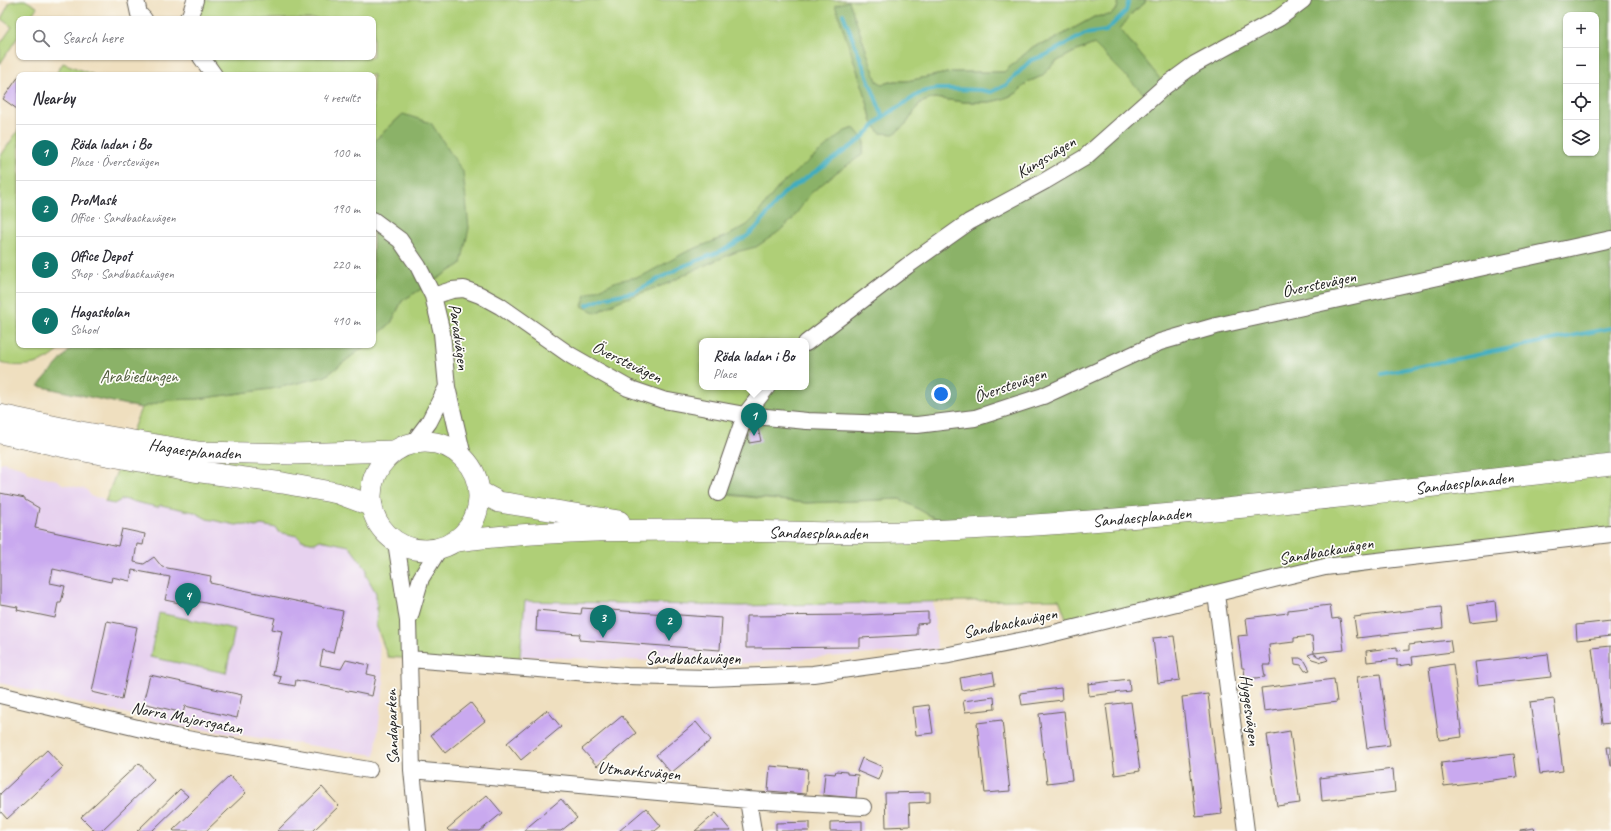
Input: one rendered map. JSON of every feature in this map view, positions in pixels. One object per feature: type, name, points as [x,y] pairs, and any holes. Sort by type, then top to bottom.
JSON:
[{"type":"main road","name":"Hagaesplanaden","points":[[0,415],[81,432],[198,452],[300,454],[394,451]]},
{"type":"main road","name":"Hagaesplanaden","points":[[0,433],[79,450],[194,471],[283,483],[336,493],[372,506]]},
{"type":"main road","points":[[414,442],[438,442],[455,450],[463,456],[474,472],[480,492],[478,512],[469,529],[448,545],[418,550],[396,542],[378,524],[372,506],[371,492],[374,477],[379,466],[394,451],[404,445],[414,442]]},
{"type":"main road","name":"Sandaesplanaden","points":[[448,545],[541,533],[671,530],[900,533],[1040,526],[1231,509],[1611,465]]},
{"type":"main road","name":"Sandaesplanaden","points":[[480,492],[499,502],[671,530]]},
{"type":"street","points":[[136,0],[139,14],[141,16]]},
{"type":"street","points":[[190,16],[195,0]]},
{"type":"street","name":"Kungsvägen","points":[[809,341],[906,266],[969,222],[1084,158],[1165,86],[1195,64],[1279,18],[1303,0]]},
{"type":"street","points":[[203,60],[212,72]]},
{"type":"street","name":"Paradvägen","points":[[376,222],[400,240],[418,266],[433,296],[442,333],[447,387],[463,456]]},
{"type":"street","name":"Överstevägen","points":[[433,296],[452,290],[464,289],[480,295],[500,306],[570,355],[628,388],[663,400],[745,415],[807,421],[917,425],[975,418],[1043,396],[1160,342],[1216,326],[1611,239]]},
{"type":"street","name":"Paradvägen","points":[[414,442],[429,422],[447,387]]},
{"type":"street","points":[[718,494],[745,415],[765,390]]},
{"type":"street","name":"Sandbackavägen","points":[[409,659],[627,676],[708,678],[813,674],[949,655],[1034,638],[1278,578],[1325,568],[1611,534]]},
{"type":"street","name":"Sandaparken","points":[[396,542],[408,621],[412,770],[418,831]]},
{"type":"street","name":"Sandaparken","points":[[408,621],[421,578],[448,545]]},
{"type":"street","name":"Hyggesvägen","points":[[1216,594],[1246,831]]},
{"type":"street","name":"Norra Majorsgatan","points":[[0,694],[175,737],[369,770]]},
{"type":"street","name":"Utmarksvägen","points":[[412,770],[748,800],[862,807]]},
{"type":"street","points":[[748,800],[753,831]]},
{"type":"shaded area","points":[[3,462],[24,468],[29,474],[58,480],[62,484],[86,489],[92,497],[102,498],[105,502],[114,504],[123,499],[157,507],[161,505],[194,512],[208,519],[236,525],[242,524],[256,527],[261,525],[276,528],[278,532],[297,536],[301,540],[315,543],[320,540],[349,546],[367,570],[366,575],[376,593],[376,625],[384,684],[375,755],[178,726],[0,683],[0,464]]},
{"type":"shaded area","points":[[525,601],[740,606],[933,601],[937,649],[732,664],[520,656]]},
{"type":"green space","points":[[25,0],[37,7],[31,16],[16,16],[16,40],[0,64],[0,44],[12,27],[1,19],[10,2]]},
{"type":"green space","points":[[195,0],[1119,0],[1117,9],[1110,15],[1094,17],[1051,41],[1034,46],[1004,72],[952,72],[907,81],[895,81],[882,84],[877,81],[865,94],[872,122],[907,123],[920,103],[934,98],[964,102],[990,102],[1003,99],[1017,93],[1028,82],[1042,76],[1054,63],[1072,53],[1094,44],[1150,99],[1121,125],[809,339],[699,338],[699,390],[766,390],[718,494],[807,503],[900,499],[956,530],[1611,465],[1611,534],[1378,561],[1070,629],[1059,599],[740,606],[525,601],[519,667],[388,657],[376,625],[376,593],[366,575],[367,570],[349,546],[320,540],[315,543],[301,540],[297,536],[278,532],[276,528],[261,525],[256,527],[242,524],[236,525],[207,519],[194,512],[161,505],[157,507],[123,499],[114,504],[105,502],[141,408],[166,400],[198,399],[277,388],[326,376],[362,348],[376,348],[376,336],[391,323],[402,301],[461,264],[403,114],[376,139],[376,72],[212,72],[203,60],[376,60],[376,16],[188,16]]},
{"type":"green space","points":[[1119,0],[1145,0],[1145,3],[1133,12],[1120,29],[1165,85],[1303,0],[1611,0],[1611,465],[956,530],[900,499],[807,503],[718,493],[766,390],[809,390],[809,341],[907,266],[1045,181],[1149,99],[1094,44],[1072,53],[1054,63],[1042,76],[1028,82],[1017,93],[1003,99],[990,102],[964,102],[934,98],[920,103],[907,123],[894,134],[880,133],[872,122],[865,94],[835,5],[849,1],[877,81],[882,84],[895,81],[907,81],[952,72],[1004,72],[1034,46],[1051,41],[1094,17],[1110,15],[1117,9]]},
{"type":"green space","points":[[1145,0],[1303,0],[1165,86],[1120,29],[1133,12],[1145,3]]},
{"type":"green space","points":[[63,63],[86,72],[57,72]]},
{"type":"green space","points":[[403,114],[431,123],[463,172],[469,228],[461,264],[402,301],[391,323],[376,336],[376,139]]},
{"type":"green space","points":[[854,128],[865,141],[862,155],[837,172],[811,193],[791,221],[777,233],[756,247],[736,252],[696,269],[669,283],[619,301],[596,313],[582,306],[586,295],[617,281],[642,276],[686,252],[729,235],[747,225],[780,185],[845,131]]},
{"type":"green space","points":[[16,133],[16,348],[61,348],[51,357],[35,364],[18,366],[0,363],[0,157]]},
{"type":"green space","name":"Arabiedungen","points":[[71,348],[362,348],[326,376],[277,388],[198,399],[166,400],[141,408],[38,386]]},
{"type":"green space","points":[[159,613],[235,629],[226,673],[150,657]]},
{"type":"building","points":[[16,80],[16,108],[3,99]]},
{"type":"building","points":[[758,428],[761,441],[749,443],[747,431]]},
{"type":"building","points":[[0,493],[25,498],[25,500],[39,508],[35,528],[118,546],[122,529],[145,534],[143,545],[137,544],[134,562],[144,564],[154,557],[162,567],[211,576],[210,583],[343,611],[333,653],[323,650],[320,665],[341,669],[346,660],[369,665],[367,674],[376,676],[372,696],[296,680],[295,686],[279,683],[281,677],[273,675],[282,631],[272,629],[275,618],[196,601],[194,606],[165,600],[170,577],[132,570],[130,581],[112,577],[111,582],[53,569],[50,583],[65,586],[61,603],[58,603],[55,618],[17,610],[18,607],[0,604]]},
{"type":"building","points":[[1495,601],[1497,620],[1470,623],[1467,605]]},
{"type":"building","points":[[1330,605],[1332,619],[1340,618],[1344,650],[1314,653],[1312,636],[1294,638],[1294,642],[1269,645],[1271,665],[1263,665],[1265,677],[1245,679],[1238,636],[1248,635],[1246,618],[1288,613],[1288,610]]},
{"type":"building","points":[[1441,607],[1443,628],[1357,638],[1354,617]]},
{"type":"building","points":[[582,608],[722,618],[720,650],[579,640],[580,634],[536,631],[537,610],[581,614]]},
{"type":"building","points":[[928,612],[928,623],[917,624],[917,635],[860,638],[860,647],[746,648],[746,616],[860,615]]},
{"type":"building","points":[[107,621],[137,627],[122,699],[92,692]]},
{"type":"building","points":[[1611,621],[1611,636],[1577,640],[1576,625]]},
{"type":"building","points":[[1174,636],[1180,680],[1158,683],[1153,638]]},
{"type":"building","points":[[1450,640],[1452,652],[1412,657],[1413,664],[1397,666],[1397,659],[1367,662],[1366,651],[1397,647],[1397,651],[1409,650],[1409,645]]},
{"type":"building","points":[[1611,646],[1611,723],[1602,724],[1592,648]]},
{"type":"building","points":[[1313,653],[1319,657],[1325,656],[1328,660],[1322,662],[1312,659],[1308,655]]},
{"type":"building","points":[[1548,654],[1551,677],[1478,685],[1475,662]]},
{"type":"building","points":[[1294,658],[1300,658],[1305,661],[1310,670],[1305,671],[1301,665],[1295,664]]},
{"type":"building","points":[[1453,664],[1462,737],[1439,740],[1429,668]]},
{"type":"building","points":[[993,672],[995,684],[962,690],[960,678]]},
{"type":"building","points":[[1380,674],[1390,745],[1367,748],[1357,677]]},
{"type":"building","points":[[150,675],[242,695],[237,718],[185,706],[183,713],[143,703]]},
{"type":"building","points":[[1129,679],[1130,691],[1089,696],[1088,684]]},
{"type":"building","points":[[1334,679],[1337,702],[1264,711],[1261,688]]},
{"type":"building","points":[[1061,688],[1062,700],[1022,705],[1020,693]]},
{"type":"building","points":[[1208,694],[1222,814],[1196,817],[1182,697]]},
{"type":"building","points":[[994,697],[995,709],[965,712],[963,701]]},
{"type":"building","points":[[1554,699],[1563,771],[1540,774],[1530,702]]},
{"type":"building","points":[[1131,702],[1140,771],[1115,775],[1106,705]]},
{"type":"building","points":[[471,703],[485,721],[445,753],[431,735]]},
{"type":"building","points":[[929,705],[933,733],[916,735],[913,707]]},
{"type":"building","points":[[547,710],[561,727],[521,760],[507,743]]},
{"type":"building","points":[[1064,711],[1072,780],[1047,783],[1039,714]]},
{"type":"building","points":[[622,716],[636,733],[597,766],[582,749]]},
{"type":"building","points":[[1002,720],[1010,791],[985,793],[977,723]]},
{"type":"building","points":[[696,722],[711,740],[671,773],[656,755]]},
{"type":"building","points":[[1290,731],[1300,803],[1277,806],[1267,735]]},
{"type":"building","points":[[1607,747],[1611,747],[1611,766],[1610,766]]},
{"type":"building","points":[[47,750],[63,767],[7,819],[0,811],[0,794]]},
{"type":"building","points":[[1514,754],[1517,777],[1444,786],[1441,763]]},
{"type":"building","points":[[862,758],[883,767],[878,780],[857,771]]},
{"type":"building","points":[[139,763],[154,780],[101,831],[95,831],[81,817]]},
{"type":"building","points":[[770,766],[808,769],[806,794],[768,791]]},
{"type":"building","points":[[1393,769],[1395,792],[1322,801],[1320,778]]},
{"type":"building","points":[[836,771],[858,775],[856,798],[823,795],[825,773],[835,774]]},
{"type":"building","points":[[230,776],[246,793],[206,831],[173,830]]},
{"type":"building","points":[[322,787],[339,806],[313,831],[277,831]]},
{"type":"building","points":[[180,789],[188,796],[152,831],[137,831]]},
{"type":"building","points":[[930,792],[930,802],[909,803],[910,826],[886,827],[885,793]]},
{"type":"building","points":[[487,795],[502,813],[480,831],[449,831],[447,829]]},
{"type":"building","points":[[561,799],[577,818],[561,831],[523,831]]},
{"type":"building","points":[[646,808],[661,826],[655,831],[619,831]]},
{"type":"building","points":[[716,813],[731,831],[695,831]]},
{"type":"building","points":[[862,821],[862,831],[830,831],[830,822]]},
{"type":"building","points":[[810,822],[810,831],[776,831],[776,823]]},
{"type":"building","points":[[1534,828],[1535,831],[1520,831],[1520,830]]},
{"type":"waterway","points":[[587,305],[607,297],[634,292],[681,267],[724,250],[747,236],[759,225],[783,194],[859,141],[883,117],[922,92],[937,89],[981,90],[991,92],[1006,85],[1031,60],[1044,56],[1085,34],[1106,31],[1126,11],[1129,0]]},
{"type":"waterway","points":[[843,14],[883,117]]},
{"type":"waterway","points":[[1381,374],[1611,328]]},
{"type":"place","name":"Röda ladan i Bo","points":[[754,436]]},
{"type":"place","name":"Hagaskolan","points":[[188,616]]},
{"type":"place","name":"Office Depot","points":[[603,638]]},
{"type":"place","name":"ProMask","points":[[669,641]]}]
